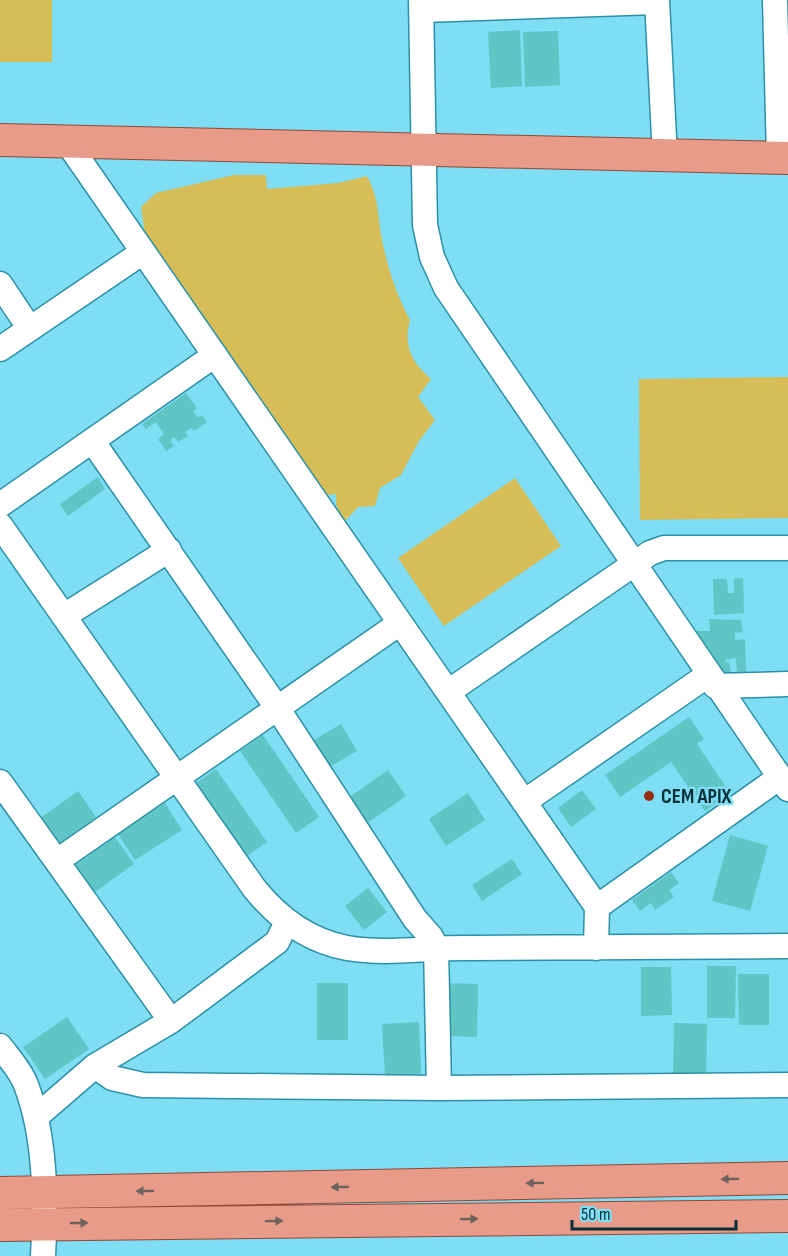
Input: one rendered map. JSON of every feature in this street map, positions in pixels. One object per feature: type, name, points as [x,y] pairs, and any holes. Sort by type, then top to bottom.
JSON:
[{"type":"main road","points":[[0,140],[783,158]]},
{"type":"main road","points":[[0,1193],[788,1178]]},
{"type":"main road","points":[[0,1225],[788,1216]]},
{"type":"street","points":[[776,0],[783,158]]},
{"type":"street","points":[[597,907],[784,783],[446,288],[432,257],[425,225],[422,5],[657,1],[665,157]]},
{"type":"street","points":[[67,141],[597,907],[596,948]]},
{"type":"street","points":[[0,349],[143,252]]},
{"type":"street","points":[[0,284],[30,329]]},
{"type":"street","points":[[0,505],[215,355]]},
{"type":"street","points":[[93,442],[278,709],[436,948],[439,1088]]},
{"type":"street","points":[[0,525],[254,888],[267,904],[287,922],[318,940],[346,948],[370,951],[436,948],[788,946]]},
{"type":"street","points":[[448,692],[634,564],[664,548],[788,548]]},
{"type":"street","points":[[64,616],[169,550]]},
{"type":"street","points":[[57,861],[400,623]]},
{"type":"street","points":[[524,802],[712,680],[788,684]]},
{"type":"street","points":[[0,782],[171,1021]]},
{"type":"street","points":[[36,1117],[95,1066],[171,1021],[277,942],[287,922]]},
{"type":"street","points":[[0,1046],[25,1083],[36,1117],[44,1193],[43,1256]]},
{"type":"street","points":[[95,1066],[112,1078],[144,1085],[439,1088],[788,1085]]},
{"type":"shaded area","points":[[0,0],[52,0],[52,62],[0,62]]},
{"type":"shaded area","points":[[234,175],[266,175],[267,189],[338,183],[367,176],[374,193],[387,261],[410,320],[408,338],[411,353],[419,367],[431,379],[418,397],[435,420],[419,441],[401,475],[380,488],[375,506],[358,507],[343,523],[336,504],[336,494],[321,496],[146,242],[141,207],[156,193]]},
{"type":"shaded area","points":[[788,377],[788,518],[640,520],[639,379]]},
{"type":"shaded area","points":[[515,478],[561,546],[444,626],[398,558]]},
{"type":"building","points":[[520,30],[522,86],[491,88],[488,32]]},
{"type":"building","points":[[558,31],[560,85],[525,87],[523,32]]},
{"type":"building","points":[[186,393],[197,408],[193,411],[198,418],[202,415],[207,422],[194,431],[191,428],[185,432],[188,436],[178,442],[174,437],[170,440],[174,446],[166,451],[158,439],[164,434],[156,422],[146,429],[142,424]]},
{"type":"building","points":[[98,477],[105,489],[68,516],[60,504]]},
{"type":"building","points":[[743,578],[744,613],[714,615],[713,579],[727,579],[728,593],[734,593],[734,579]]},
{"type":"building","points":[[709,619],[741,620],[743,632],[735,633],[735,640],[745,639],[746,672],[737,672],[736,658],[725,660],[725,663],[729,662],[732,679],[722,681],[684,627],[691,626],[696,631],[710,631]]},
{"type":"building","points":[[689,717],[704,739],[697,744],[730,793],[705,811],[671,762],[620,797],[605,775]]},
{"type":"building","points":[[341,724],[357,751],[328,768],[312,741]]},
{"type":"building","points":[[263,735],[319,817],[296,833],[240,751]]},
{"type":"building","points":[[216,769],[267,842],[244,858],[193,785]]},
{"type":"building","points":[[388,770],[406,796],[362,827],[344,801]]},
{"type":"building","points":[[582,790],[596,809],[571,827],[558,808]]},
{"type":"building","points":[[78,791],[96,817],[54,847],[36,821]]},
{"type":"building","points":[[468,793],[485,820],[446,846],[429,819]]},
{"type":"building","points":[[165,803],[182,830],[135,860],[118,834]]},
{"type":"building","points":[[730,835],[768,846],[750,911],[712,901]]},
{"type":"building","points":[[115,837],[134,864],[92,894],[73,867]]},
{"type":"building","points":[[512,859],[522,874],[482,901],[472,885]]},
{"type":"building","points":[[671,872],[679,883],[669,890],[674,897],[655,910],[651,903],[640,911],[632,900]]},
{"type":"building","points":[[368,888],[387,912],[364,930],[345,906]]},
{"type":"building","points":[[707,966],[736,966],[735,1018],[707,1018]]},
{"type":"building","points":[[641,967],[671,967],[672,1015],[641,1016]]},
{"type":"building","points":[[738,974],[769,974],[769,1025],[739,1025]]},
{"type":"building","points":[[317,983],[348,983],[348,1040],[317,1040]]},
{"type":"building","points":[[442,983],[478,984],[477,1037],[441,1036]]},
{"type":"building","points":[[67,1017],[89,1049],[45,1079],[23,1047]]},
{"type":"building","points":[[419,1022],[421,1074],[385,1076],[382,1024]]},
{"type":"building","points":[[674,1023],[707,1024],[706,1080],[673,1079]]},
{"type":"place","name":"CEM APIX","points":[[649,796]]}]
